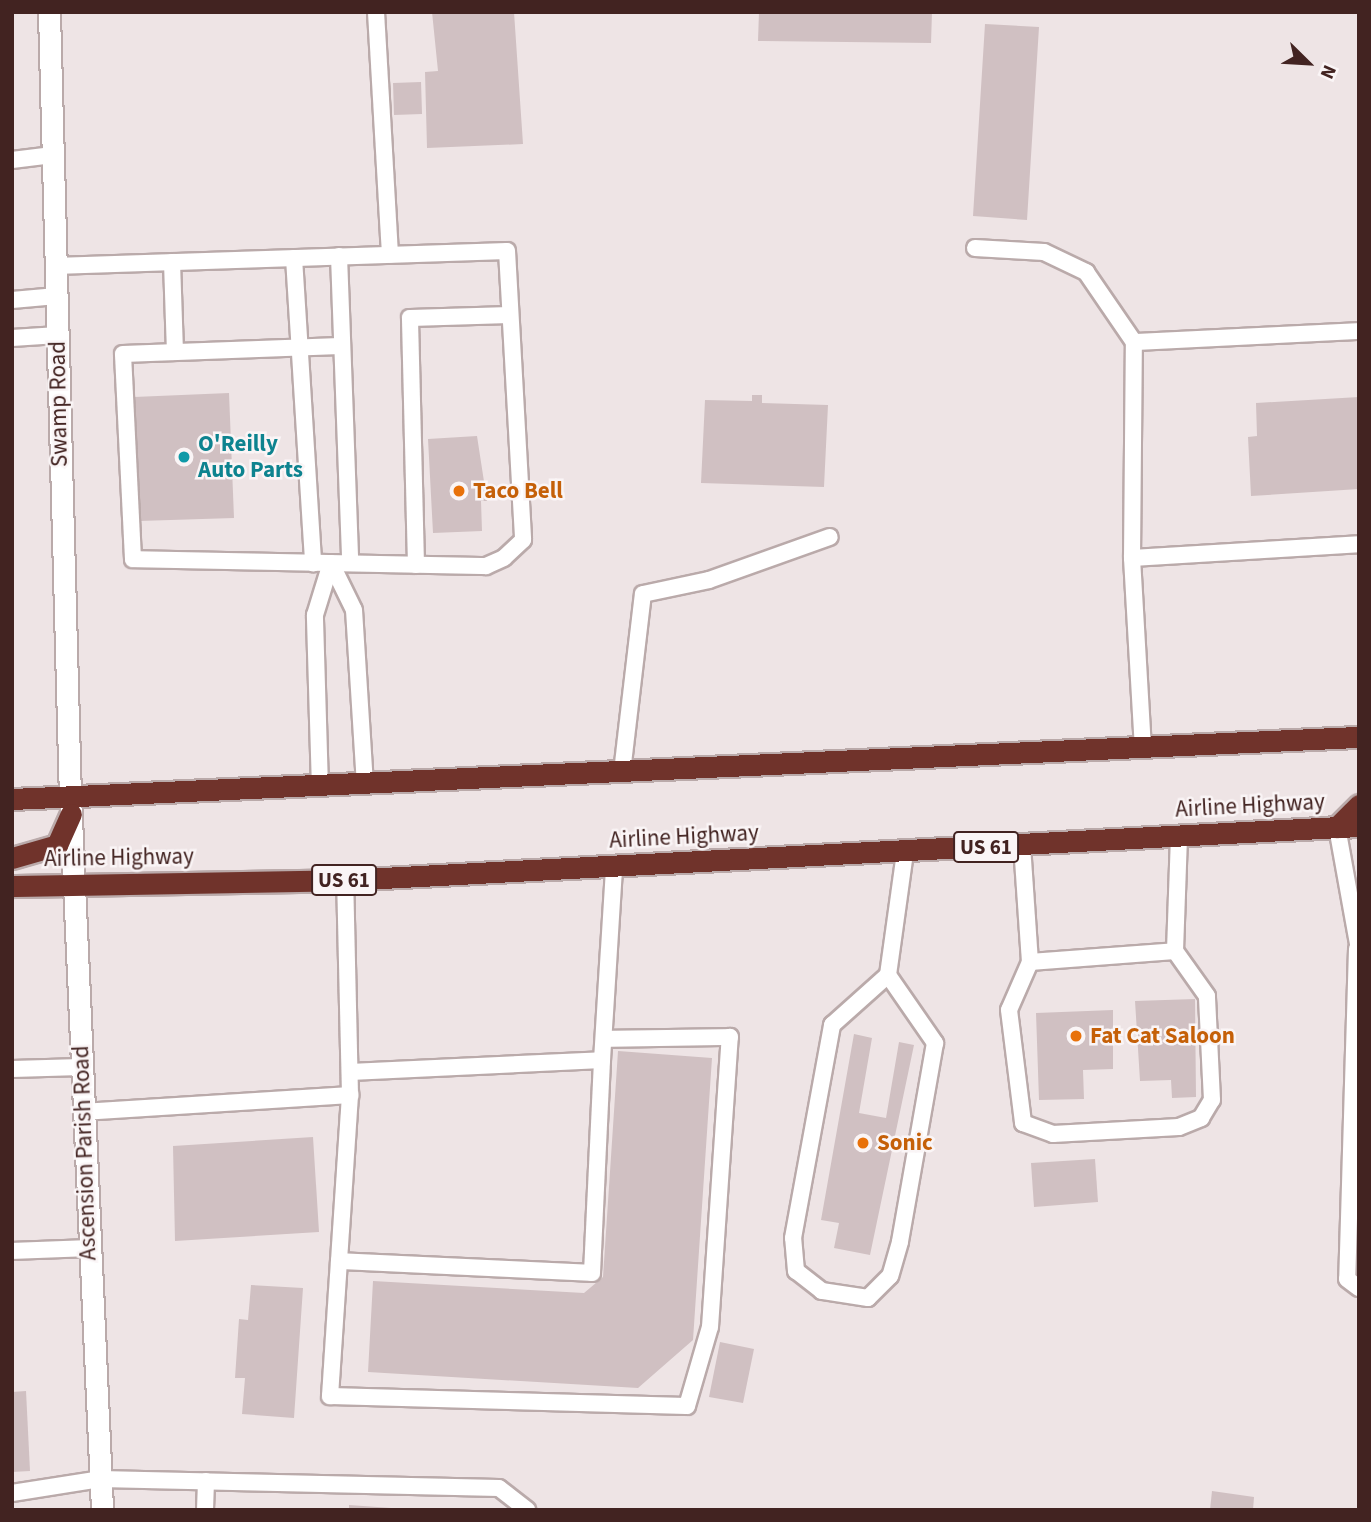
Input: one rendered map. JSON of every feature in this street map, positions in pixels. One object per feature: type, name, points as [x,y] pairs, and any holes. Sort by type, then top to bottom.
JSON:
[{"type":"highway","points":[[12,799],[70,805],[622,772],[1359,737]]},
{"type":"highway","points":[[12,858],[57,845],[70,805]]},
{"type":"highway","points":[[1348,827],[1359,805]]},
{"type":"highway","name":"Airline Highway","points":[[12,886],[345,880],[1348,827]]},
{"type":"street","name":"Swamp Road","points":[[49,12],[70,805]]},
{"type":"street","name":"Ascension Parish Road","points":[[70,805],[102,1510]]},
{"type":"lane","points":[[376,12],[390,255]]},
{"type":"lane","points":[[12,160],[53,155]]},
{"type":"lane","points":[[975,248],[1044,251],[1086,272],[1134,342],[1132,558],[1143,749]]},
{"type":"lane","points":[[55,266],[507,251],[523,540],[486,566],[133,559],[124,354],[340,346]]},
{"type":"lane","points":[[339,256],[340,346],[350,563]]},
{"type":"lane","points":[[294,258],[302,347],[313,563]]},
{"type":"lane","points":[[172,262],[175,352]]},
{"type":"lane","points":[[12,300],[57,296]]},
{"type":"lane","points":[[416,565],[410,318],[510,315]]},
{"type":"lane","points":[[1134,342],[1359,331]]},
{"type":"lane","points":[[12,338],[58,335]]},
{"type":"lane","points":[[622,772],[643,594],[709,580],[830,537]]},
{"type":"lane","points":[[1132,558],[1359,544]]},
{"type":"lane","points":[[331,563],[354,610],[365,786]]},
{"type":"lane","points":[[320,788],[315,615],[331,563]]},
{"type":"lane","points":[[1348,827],[1358,949],[1347,1279],[1359,1288]]},
{"type":"lane","points":[[1022,845],[1030,962],[1009,1010],[1023,1123],[1053,1134],[1179,1127],[1201,1118],[1212,1100],[1208,996],[1175,951],[1179,836]]},
{"type":"lane","points":[[888,975],[935,1043],[900,1242],[890,1276],[868,1298],[822,1290],[796,1271],[793,1238],[832,1025],[888,975],[905,852]]},
{"type":"lane","points":[[339,1261],[592,1273],[614,867]]},
{"type":"lane","points":[[345,880],[350,1095],[330,1396],[687,1406],[710,1327],[730,1037],[604,1039]]},
{"type":"lane","points":[[1030,962],[1175,951]]},
{"type":"lane","points":[[350,1072],[603,1060]]},
{"type":"lane","points":[[12,1069],[81,1067]]},
{"type":"lane","points":[[82,1112],[350,1095]]},
{"type":"lane","points":[[12,1251],[89,1248]]},
{"type":"lane","points":[[12,1493],[100,1479],[499,1488],[527,1510]]},
{"type":"lane","points":[[205,1510],[206,1481]]},
{"type":"building","points":[[432,12],[514,12],[523,144],[427,148],[425,72],[438,71]]},
{"type":"building","points":[[759,12],[932,12],[931,43],[758,41]]},
{"type":"building","points":[[985,24],[1039,27],[1027,220],[973,216]]},
{"type":"building","points":[[421,82],[422,114],[394,115],[393,83]]},
{"type":"building","name":"O'Reilly Auto Parts","points":[[229,393],[234,518],[139,521],[134,397]]},
{"type":"building","points":[[752,395],[762,395],[762,403],[828,405],[824,487],[701,483],[705,400],[752,401]]},
{"type":"building","points":[[1359,397],[1359,489],[1251,496],[1248,437],[1257,436],[1256,403]]},
{"type":"building","name":"Taco Bell","points":[[477,436],[487,501],[481,501],[482,531],[433,533],[428,439]]},
{"type":"building","points":[[1195,999],[1196,1097],[1172,1098],[1171,1080],[1140,1081],[1135,1001]]},
{"type":"building","name":"Fat Cat Saloon","points":[[1113,1010],[1113,1069],[1083,1070],[1084,1099],[1039,1100],[1036,1013]]},
{"type":"building","name":"Sonic","points":[[854,1034],[872,1038],[859,1113],[886,1118],[899,1042],[914,1045],[870,1255],[834,1248],[839,1223],[821,1220]]},
{"type":"building","points":[[618,1051],[712,1058],[693,1340],[638,1388],[368,1372],[373,1281],[584,1293],[603,1277]]},
{"type":"building","points":[[313,1137],[319,1232],[175,1241],[173,1146]]},
{"type":"building","points":[[1095,1159],[1098,1202],[1034,1207],[1031,1163]]},
{"type":"building","points":[[251,1285],[303,1288],[294,1418],[242,1414],[245,1378],[235,1378],[239,1319],[248,1320]]},
{"type":"building","points":[[720,1342],[754,1349],[743,1403],[709,1397]]},
{"type":"building","points":[[26,1391],[30,1471],[12,1472],[12,1392]]},
{"type":"building","points":[[1212,1491],[1254,1497],[1253,1510],[1210,1510]]},
{"type":"building","points":[[349,1505],[391,1508],[391,1510],[349,1510]]},
{"type":"place","name":"O'Reilly Auto Parts","points":[[184,457]]},
{"type":"place","name":"Taco Bell","points":[[459,491]]},
{"type":"place","name":"Fat Cat Saloon","points":[[1076,1036]]},
{"type":"place","name":"Sonic","points":[[863,1143]]}]
